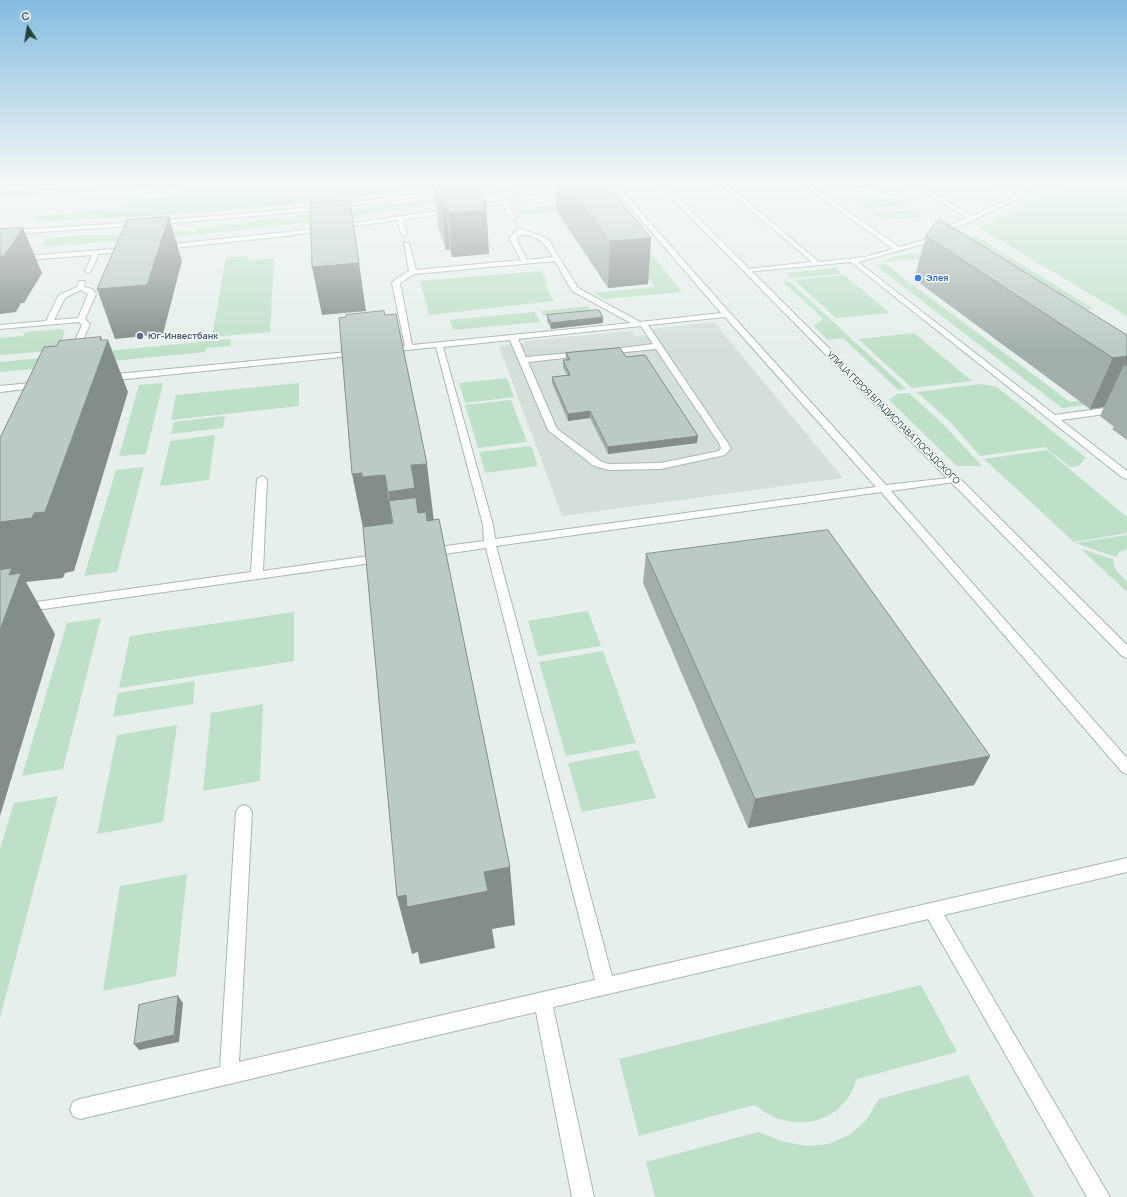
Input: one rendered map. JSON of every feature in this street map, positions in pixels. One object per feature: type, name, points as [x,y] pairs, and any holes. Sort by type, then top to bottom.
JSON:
[{"type":"street","points":[[157,248],[236,239]]},
{"type":"street","points":[[512,239],[524,262]]},
{"type":"street","points":[[513,337],[553,430],[598,464],[616,467],[661,466],[722,453],[726,448],[658,346],[641,324],[575,289],[544,239]]},
{"type":"street","points":[[661,239],[884,489],[1127,768]]},
{"type":"street","name":"УЛИЦА ГЕРОЯ ВЛАДИСЛАВА ПОСАДСКОГО","points":[[715,239],[1127,653]]},
{"type":"street","points":[[788,239],[818,264]]},
{"type":"street","points":[[883,239],[899,250]]},
{"type":"street","points":[[926,239],[948,254]]},
{"type":"street","points":[[747,271],[853,261],[899,250],[928,241]]},
{"type":"street","points":[[406,243],[413,272]]},
{"type":"street","points":[[0,260],[134,249]]},
{"type":"street","points":[[88,271],[97,252]]},
{"type":"street","points":[[409,348],[396,284],[399,279],[413,272],[557,259]]},
{"type":"street","points":[[853,261],[1127,476]]},
{"type":"street","points":[[49,322],[62,297],[81,285],[92,292],[81,320]]},
{"type":"street","points":[[379,351],[728,315]]},
{"type":"street","points":[[0,327],[81,320],[86,324],[69,364]]},
{"type":"street","points":[[439,345],[488,525],[490,543],[606,987]]},
{"type":"street","points":[[523,360],[658,346]]},
{"type":"street","points":[[99,379],[363,352]]},
{"type":"street","points":[[0,389],[25,390],[47,384]]},
{"type":"street","points":[[1053,418],[1127,408]]},
{"type":"street","points":[[257,576],[262,479]]},
{"type":"street","points":[[421,553],[954,479]]},
{"type":"street","points":[[0,611],[391,557]]},
{"type":"street","points":[[229,1074],[244,812]]},
{"type":"street","points":[[80,1109],[1127,865]]},
{"type":"street","points":[[932,910],[1099,1197]]},
{"type":"street","points":[[542,1001],[583,1197]]},
{"type":"shaded area","points":[[714,322],[843,478],[562,516],[499,346],[524,344],[524,341],[631,331],[635,336],[650,335],[655,334],[652,329]]},
{"type":"green space","points":[[46,239],[145,239],[41,247]]},
{"type":"green space","points":[[620,239],[640,239],[682,292],[605,299],[593,293],[655,287]]},
{"type":"green space","points":[[970,239],[981,239],[1094,309],[1068,311]]},
{"type":"green space","points":[[997,239],[1127,239],[1127,316]]},
{"type":"green space","points":[[933,253],[939,257],[881,262],[895,256]]},
{"type":"green space","points":[[249,256],[248,261],[274,258],[270,332],[212,337],[226,258]]},
{"type":"green space","points":[[885,264],[1070,402],[1121,396],[1127,400],[1062,408],[875,265]]},
{"type":"green space","points":[[836,268],[842,274],[792,278],[786,273]]},
{"type":"green space","points":[[541,271],[548,284],[544,284],[554,301],[429,315],[420,281]]},
{"type":"green space","points":[[844,275],[890,313],[836,318],[794,280]]},
{"type":"green space","points":[[789,281],[906,389],[898,390],[843,338],[828,340],[814,326],[823,319],[783,282]]},
{"type":"green space","points":[[588,306],[591,311],[544,316],[542,311]]},
{"type":"green space","points":[[535,312],[540,322],[453,330],[450,320]]},
{"type":"green space","points":[[62,329],[65,333],[58,350],[0,355],[0,338],[23,336],[25,332]]},
{"type":"green space","points":[[914,333],[972,381],[912,388],[858,339]]},
{"type":"green space","points":[[231,339],[230,346],[206,348],[205,352],[93,363],[97,352]]},
{"type":"green space","points":[[51,357],[46,368],[0,372],[0,362]]},
{"type":"green space","points":[[507,378],[514,397],[465,403],[459,383]]},
{"type":"green space","points":[[163,383],[146,454],[119,456],[139,385]]},
{"type":"green space","points":[[299,383],[299,406],[171,420],[176,395]]},
{"type":"green space","points":[[980,384],[997,387],[1086,458],[1078,466],[1070,467],[1045,447],[980,456],[952,424],[917,392]]},
{"type":"green space","points":[[909,393],[944,425],[982,466],[957,466],[889,400],[897,394]]},
{"type":"green space","points":[[511,400],[527,442],[478,448],[465,405]]},
{"type":"green space","points":[[225,416],[223,428],[171,434],[174,422]]},
{"type":"green space","points":[[215,435],[209,480],[160,486],[170,441]]},
{"type":"green space","points":[[531,446],[538,466],[485,473],[479,452]]},
{"type":"green space","points":[[1047,450],[1127,517],[1127,533],[1074,542],[984,459]]},
{"type":"green space","points":[[144,467],[117,572],[84,576],[116,470]]},
{"type":"green space","points":[[1127,535],[1127,549],[1119,552],[1116,557],[1075,543]]},
{"type":"green space","points":[[1081,549],[1113,559],[1115,569],[1127,582],[1127,592]]},
{"type":"green space","points":[[588,611],[601,646],[538,656],[528,621]]},
{"type":"green space","points":[[294,612],[294,661],[119,688],[130,636]]},
{"type":"green space","points":[[101,618],[63,769],[22,776],[67,623]]},
{"type":"green space","points":[[603,651],[636,743],[566,756],[539,662]]},
{"type":"green space","points":[[195,681],[193,704],[113,717],[118,693]]},
{"type":"green space","points":[[263,704],[260,781],[203,791],[211,713]]},
{"type":"green space","points":[[177,725],[163,822],[97,834],[117,735]]},
{"type":"green space","points":[[638,750],[656,798],[582,812],[568,763]]},
{"type":"green space","points":[[58,796],[0,1018],[0,849],[14,803]]},
{"type":"green space","points":[[187,874],[176,976],[103,991],[120,886]]},
{"type":"green space","points":[[921,985],[957,1052],[857,1079],[852,1091],[841,1106],[833,1113],[815,1120],[806,1122],[786,1121],[767,1114],[754,1105],[639,1136],[619,1059]]},
{"type":"green space","points":[[968,1075],[1034,1197],[655,1197],[646,1162],[758,1132],[781,1141],[806,1146],[828,1144],[850,1135],[867,1119],[879,1099]]},
{"type":"building","points":[[0,239],[16,239],[4,256],[0,256]]},
{"type":"building","points":[[119,239],[162,239],[147,285],[97,289]]},
{"type":"building","points":[[311,239],[356,239],[359,263],[312,267]]},
{"type":"building","points":[[608,239],[639,239],[610,241]]},
{"type":"building","points":[[930,239],[971,239],[1127,335],[1127,356],[1113,358]]},
{"type":"building","points":[[599,310],[603,317],[551,323],[547,315]]},
{"type":"building","points":[[384,311],[385,315],[396,314],[427,464],[411,465],[415,488],[388,492],[385,475],[362,477],[362,473],[352,474],[339,318],[346,317],[346,315]]},
{"type":"building","points":[[101,337],[100,340],[108,340],[45,512],[34,513],[32,518],[0,522],[0,438],[44,347],[57,346],[59,341]]},
{"type":"building","points":[[620,348],[626,357],[645,355],[698,436],[608,447],[590,411],[568,414],[552,377],[570,375],[563,360],[570,360],[566,353]]},
{"type":"building","points":[[416,498],[418,513],[426,512],[427,521],[439,519],[510,867],[484,872],[488,891],[407,907],[406,895],[397,897],[363,527],[393,523],[389,501]]},
{"type":"building","points":[[828,530],[990,756],[755,799],[646,554]]},
{"type":"building","points":[[12,568],[9,575],[21,573],[0,630],[0,570]]},
{"type":"building","points":[[178,996],[174,1035],[134,1044],[139,1005]]},
{"type":"place","name":"Элея","points":[[918,278]]},
{"type":"place","name":"Юг-Инвестбанк","points":[[140,336]]}]
